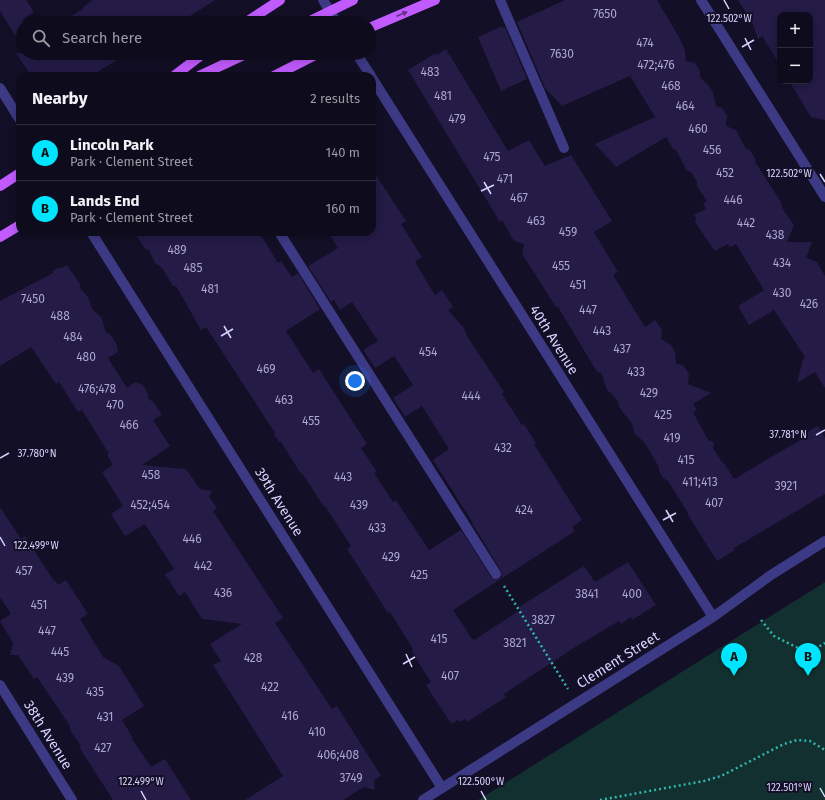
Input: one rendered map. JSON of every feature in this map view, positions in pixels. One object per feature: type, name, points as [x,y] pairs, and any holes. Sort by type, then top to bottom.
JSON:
[{"type":"main road","points":[[256,16],[280,0]]},
{"type":"main road","points":[[319,16],[353,0]]},
{"type":"main road","points":[[376,25],[435,0]]},
{"type":"main road","points":[[179,72],[195,60]]},
{"type":"main road","points":[[208,72],[233,60]]},
{"type":"main road","points":[[282,72],[305,60]]},
{"type":"main road","points":[[0,186],[16,176]]},
{"type":"main road","points":[[0,237],[16,227]]},
{"type":"street","points":[[323,0],[332,16]]},
{"type":"street","points":[[500,0],[564,148]]},
{"type":"street","points":[[701,0],[825,197]]},
{"type":"street","name":"40th Avenue","points":[[360,60],[368,72]]},
{"type":"street","name":"40th Avenue","points":[[376,85],[713,617]]},
{"type":"street","points":[[0,88],[16,114]]},
{"type":"street","name":"39th Avenue","points":[[94,236],[442,788]]},
{"type":"street","points":[[282,236],[496,574]]},
{"type":"street","name":"Clement Street","points":[[423,800],[713,617],[825,541]]},
{"type":"street","name":"38th Avenue","points":[[1,688],[72,800]]},
{"type":"path","points":[[496,574],[577,703]]},
{"type":"path","points":[[761,620],[774,636],[798,648],[813,650],[825,643]]},
{"type":"path","points":[[600,800],[704,781],[721,776],[784,744],[796,740],[810,741],[825,750]]},
{"type":"green space","points":[[825,582],[825,800],[478,800]]},
{"type":"building","points":[[0,0],[26,0],[34,12],[28,16],[16,16],[16,37],[0,11]]},
{"type":"building","points":[[93,0],[215,0],[190,16],[71,16],[84,8],[83,7]]},
{"type":"building","points":[[565,0],[657,0],[679,37],[685,50],[686,61],[695,63],[700,71],[700,77],[709,86],[713,93],[716,106],[722,108],[727,116],[726,126],[736,130],[746,149],[750,150],[756,160],[755,162],[781,202],[782,208],[794,225],[787,242],[812,242],[806,258],[817,262],[825,276],[825,388],[815,372],[797,383],[803,359],[805,357],[774,310],[749,325],[738,306],[764,290],[736,244],[730,247],[728,244],[715,251],[695,222],[696,219],[694,215],[706,209],[703,204],[707,201],[697,186],[697,182],[691,172],[687,171],[676,150],[673,149],[666,137],[616,167],[595,144],[655,117],[630,76],[562,106],[545,88],[517,22]]},
{"type":"building","points":[[738,0],[825,0],[825,120],[811,117],[791,84],[813,84],[813,12],[777,12],[777,60],[762,36],[758,39],[752,22]]},
{"type":"building","points":[[503,26],[503,28],[505,27],[527,79],[501,91],[478,37]]},
{"type":"building","points":[[446,49],[508,151],[529,140],[545,166],[571,155],[612,221],[594,232],[618,272],[613,275],[645,327],[655,320],[662,330],[661,339],[671,345],[675,352],[676,363],[684,366],[689,374],[688,384],[711,393],[693,404],[697,410],[693,412],[708,440],[714,442],[713,448],[734,479],[804,438],[802,435],[818,426],[825,438],[825,494],[734,548],[735,550],[717,561],[668,481],[663,478],[659,471],[659,467],[644,442],[635,434],[632,424],[619,407],[618,402],[607,390],[601,373],[597,372],[558,307],[556,307],[522,254],[524,244],[514,241],[502,220],[500,222],[408,70],[434,54],[437,55]]},
{"type":"building","points":[[21,60],[117,60],[97,72],[28,72]]},
{"type":"building","points":[[376,175],[406,221],[401,224],[422,257],[415,262],[435,295],[442,290],[453,307],[448,310],[464,328],[467,336],[504,392],[502,394],[522,425],[524,424],[536,443],[534,444],[582,520],[572,527],[575,531],[453,610],[472,639],[474,640],[520,610],[519,607],[584,566],[595,582],[628,562],[656,605],[632,620],[631,617],[621,624],[619,621],[580,644],[504,694],[506,697],[467,722],[465,719],[459,722],[458,720],[452,724],[436,701],[426,685],[431,682],[412,652],[413,649],[347,549],[351,546],[325,506],[324,507],[302,473],[301,474],[281,442],[279,442],[274,435],[275,433],[206,327],[201,330],[176,286],[173,286],[162,268],[155,263],[149,250],[145,249],[137,236],[261,236],[278,263],[281,261],[292,277],[298,273],[320,309],[286,331],[313,373],[319,369],[367,444],[361,448],[377,472],[374,473],[393,502],[396,500],[429,550],[461,530],[491,577],[497,580],[502,577],[501,571],[433,460],[449,449],[422,406],[405,417],[393,398],[413,385],[394,356],[375,368],[363,350],[378,341],[352,302],[340,310],[334,300],[331,302],[308,266],[338,248],[330,236],[376,236]]},
{"type":"building","points":[[67,265],[80,284],[80,288],[88,297],[92,309],[101,317],[106,333],[110,334],[117,345],[118,352],[108,358],[127,388],[135,382],[143,385],[148,394],[148,398],[154,403],[162,415],[153,420],[170,446],[142,465],[186,469],[200,489],[212,491],[209,497],[217,508],[213,511],[283,618],[275,623],[332,709],[337,706],[381,776],[374,780],[375,790],[364,787],[343,800],[245,800],[283,776],[213,665],[221,661],[210,644],[242,624],[202,619],[185,592],[179,596],[165,574],[174,569],[145,524],[125,536],[111,514],[123,506],[102,472],[113,465],[107,455],[109,454],[82,410],[78,412],[59,382],[56,384],[31,347],[0,366],[0,301],[53,273],[53,271],[58,268],[62,268]]},
{"type":"building","points":[[0,507],[21,539],[25,536],[54,581],[55,580],[58,585],[66,580],[88,614],[80,619],[103,657],[119,666],[144,706],[122,720],[133,738],[132,739],[151,767],[165,759],[191,800],[113,800],[79,747],[81,746],[70,730],[70,726],[37,677],[34,679],[18,655],[10,655],[13,643],[0,621],[11,614],[0,597]]},
{"type":"place","name":"Lincoln Park","points":[[734,676]]},
{"type":"place","name":"Lands End","points":[[808,676]]}]
